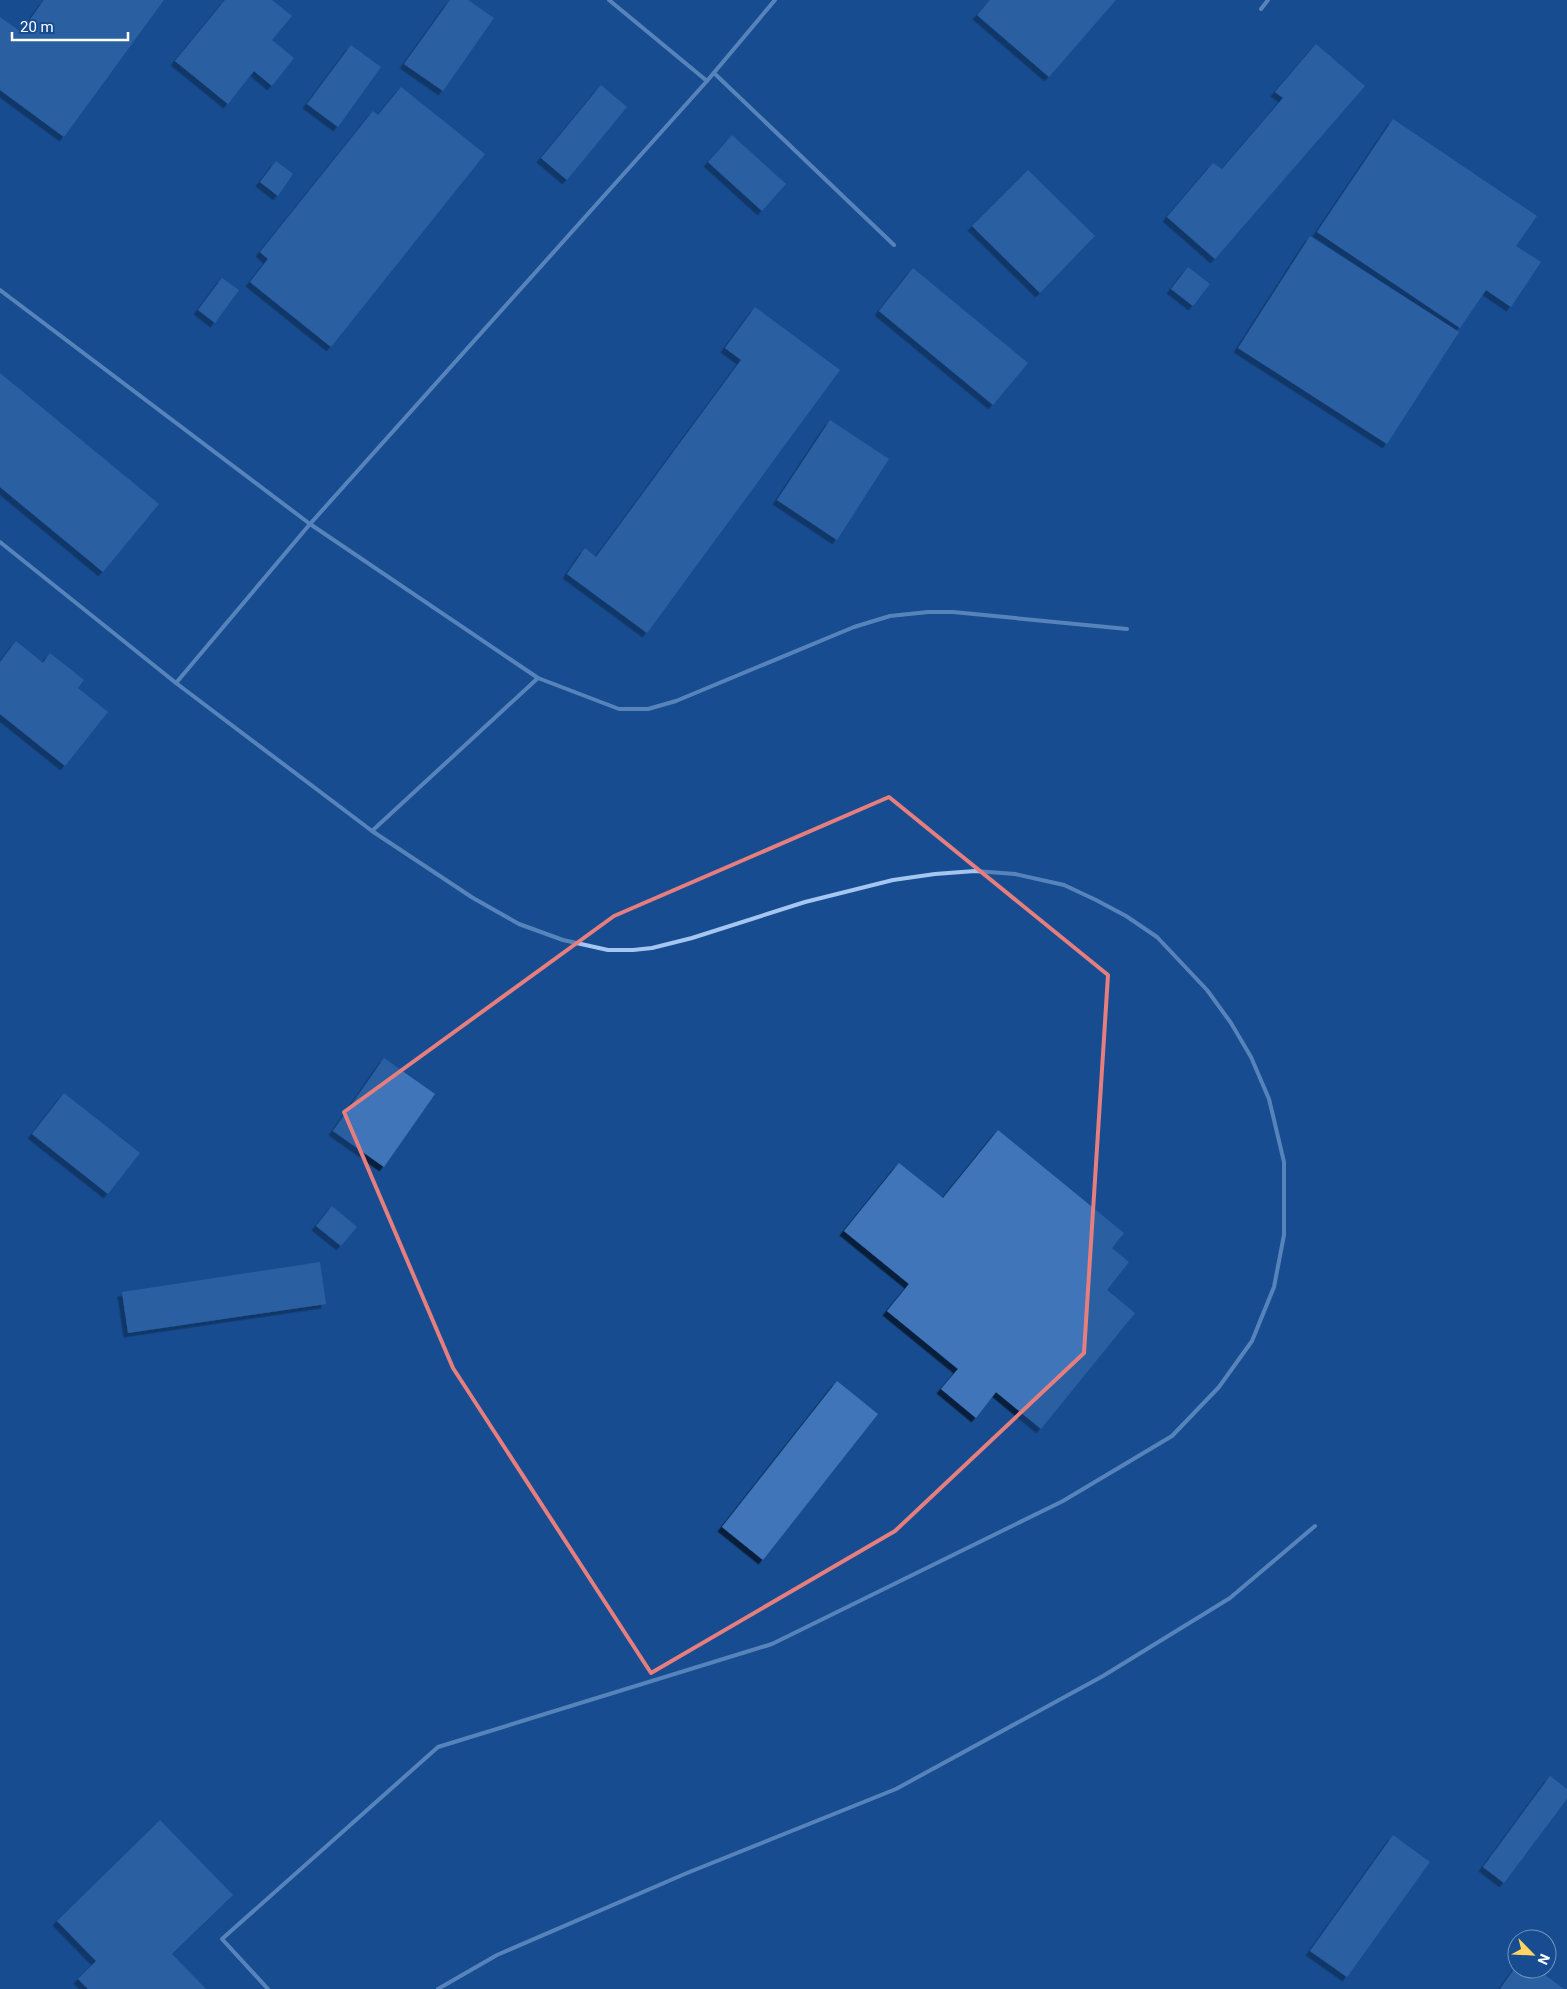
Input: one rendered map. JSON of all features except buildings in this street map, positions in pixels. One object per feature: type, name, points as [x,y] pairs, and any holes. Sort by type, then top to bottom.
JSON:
[{"type":"lane","points":[[609,0],[707,81]]},
{"type":"lane","points":[[176,683],[310,524],[707,81],[775,0]]},
{"type":"lane","points":[[1261,9],[1268,0]]},
{"type":"lane","points":[[714,73],[894,245]]},
{"type":"lane","points":[[0,290],[310,524],[538,678],[619,708],[648,709],[676,701],[854,627],[890,616],[928,612],[953,612],[1127,629]]},
{"type":"lane","points":[[0,542],[176,683],[372,831],[472,898],[519,924],[563,940],[608,950],[652,948],[692,938],[805,902],[893,880],[935,874],[975,871],[1015,874],[1064,885],[1126,916],[1157,937],[1207,990],[1231,1023],[1252,1057],[1269,1099],[1284,1162],[1284,1234],[1274,1287],[1252,1341],[1219,1388],[1172,1436],[1062,1500],[772,1644],[438,1747],[222,1939],[268,1989]]},
{"type":"lane","points":[[372,831],[538,678]]},
{"type":"lane","points":[[438,1989],[506,1951],[687,1874],[896,1789],[1103,1676],[1230,1598],[1315,1526]]},
{"type":"highlighted area","points":[[889,797],[1108,975],[1084,1353],[895,1531],[651,1673],[453,1368],[344,1112],[614,916]]}]
